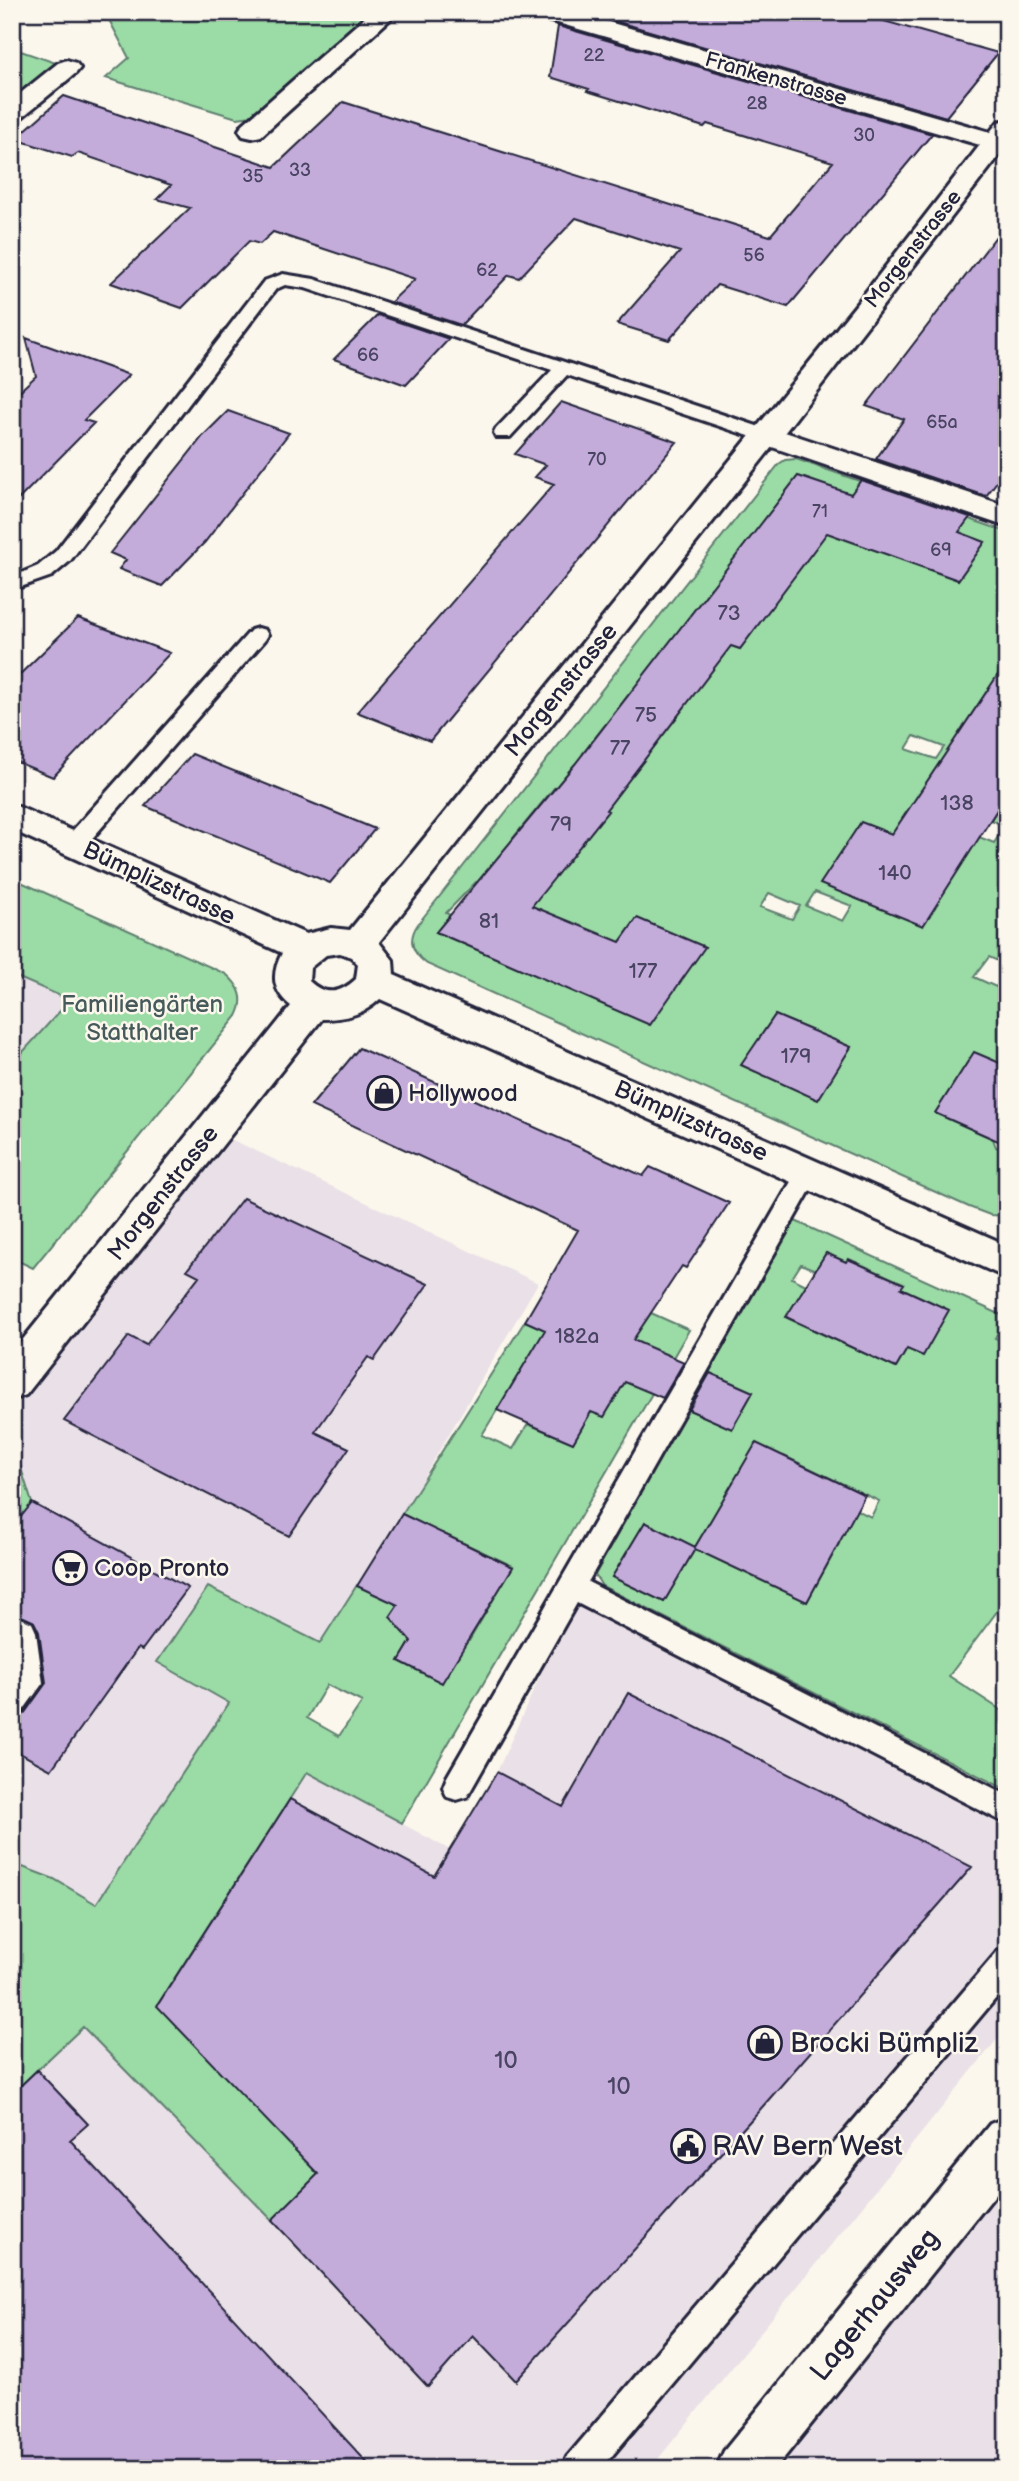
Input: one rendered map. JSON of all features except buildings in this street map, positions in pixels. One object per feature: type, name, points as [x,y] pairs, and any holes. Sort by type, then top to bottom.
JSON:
[{"type":"street","points":[[251,130],[386,12]]},
{"type":"street","name":"Frankenstrasse","points":[[546,12],[1003,138]]},
{"type":"street","points":[[12,113],[67,68]]},
{"type":"street","name":"Morgenstrasse","points":[[357,944],[1003,138]]},
{"type":"street","points":[[765,435],[1007,517]]},
{"type":"street","name":"Bümplizstrasse","points":[[12,816],[306,949]]},
{"type":"street","points":[[330,941],[357,944],[374,958],[378,972],[368,993],[355,1001],[333,1006],[314,1003],[302,996],[291,981],[293,963],[306,949],[330,941]]},
{"type":"street","name":"Bümplizstrasse","points":[[375,982],[1007,1262]]},
{"type":"street","name":"Morgenstrasse","points":[[12,1383],[314,1003]]},
{"type":"street","name":"Lagerhausweg","points":[[750,2466],[1007,2141]]},
{"type":"lane","points":[[12,584],[45,571],[63,556],[270,285],[278,280],[308,283],[765,435]]},
{"type":"lane","points":[[503,433],[564,368]]},
{"type":"lane","points":[[74,844],[258,635]]},
{"type":"lane","points":[[457,1787],[808,1173]]},
{"type":"lane","points":[[571,1587],[1007,1811]]},
{"type":"lane","points":[[12,1626],[22,1632],[29,1683],[12,1703]]},
{"type":"lane","points":[[579,2469],[1007,1962]]},
{"type":"shaded area","points":[[12,975],[70,1000],[12,1064]]},
{"type":"shaded area","points":[[222,1135],[538,1283],[402,1514],[256,1743],[450,1850],[497,1772],[581,1584],[1007,1797],[1007,2027],[650,2469],[12,2469],[12,1401]]},
{"type":"shaded area","points":[[1007,2157],[1007,2469],[749,2469]]},
{"type":"green space","points":[[105,12],[369,12],[253,116],[237,118],[106,78],[129,58]]},
{"type":"green space","points":[[12,48],[56,63],[12,100]]},
{"type":"green space","points":[[796,459],[1007,532],[1007,698],[987,691],[963,727],[1007,744],[1007,965],[989,957],[974,977],[996,987],[1007,972],[1007,1066],[1001,1063],[996,1072],[969,1060],[935,1113],[993,1139],[996,1147],[1007,1152],[1007,1216],[990,1215],[969,1207],[427,964],[413,946],[413,935],[418,924],[779,464],[785,460]],"holes":[[[798,476],[874,503],[826,532],[765,519]],[[924,520],[985,542],[958,580],[896,558]],[[711,588],[769,610],[740,649],[681,628]],[[633,689],[684,708],[634,773],[583,753]],[[914,736],[944,747],[936,759],[906,749]],[[935,770],[1005,797],[991,820],[1005,826],[994,843],[909,809]],[[554,788],[608,811],[568,861],[513,838]],[[878,855],[950,883],[923,925],[850,896]],[[476,882],[529,905],[545,935],[519,968],[436,932],[450,915],[446,913]],[[815,892],[852,906],[843,921],[806,906]],[[769,893],[800,906],[792,919],[760,907]],[[637,918],[704,947],[650,1024],[582,995]],[[775,1015],[851,1047],[818,1099],[742,1065]]]},
{"type":"green space","name":"Familiengärten Statthalter","points":[[12,878],[226,974],[235,983],[241,998],[237,1016],[33,1268],[12,1258],[12,1064],[70,1000],[12,975]]},
{"type":"green space","points":[[793,1220],[1006,1317],[995,1338],[1007,1343],[1007,1598],[949,1676],[1007,1714],[1007,1790],[602,1586],[595,1575],[687,1409],[732,1429],[753,1392],[708,1372]],"holes":[[[826,1253],[846,1262],[849,1259],[903,1283],[901,1288],[934,1303],[896,1368],[787,1318],[806,1285],[792,1278],[801,1264],[816,1270]],[[784,1456],[879,1501],[871,1517],[776,1471]],[[728,1492],[839,1544],[807,1602],[695,1549],[664,1602],[612,1577],[645,1522],[695,1547]]]},
{"type":"green space","points":[[651,1313],[689,1330],[402,1823],[307,1772],[158,2004],[318,2174],[272,2220],[83,2027],[20,2086],[12,2081],[12,1863],[54,1879],[96,1904],[229,1703],[157,1662],[208,1587],[320,1643],[357,1585],[370,1592],[414,1520],[402,1514],[525,1321],[618,1360]],"holes":[[[542,1336],[616,1397],[604,1416],[591,1412],[573,1443],[528,1424],[513,1449],[482,1435]],[[442,1533],[513,1566],[442,1682],[399,1661],[424,1619],[397,1607]],[[327,1685],[362,1702],[339,1736],[307,1718]]]},
{"type":"green space","points":[[14,1446],[32,1503],[12,1529],[12,1448]]},
{"type":"place","name":"Hollywood","points":[[384,1093]]},
{"type":"place","name":"Coop Pronto","points":[[70,1568]]},
{"type":"place","name":"Brocki Bümpliz","points":[[765,2043]]},
{"type":"place","name":"RAV Bern West","points":[[688,2146]]}]
